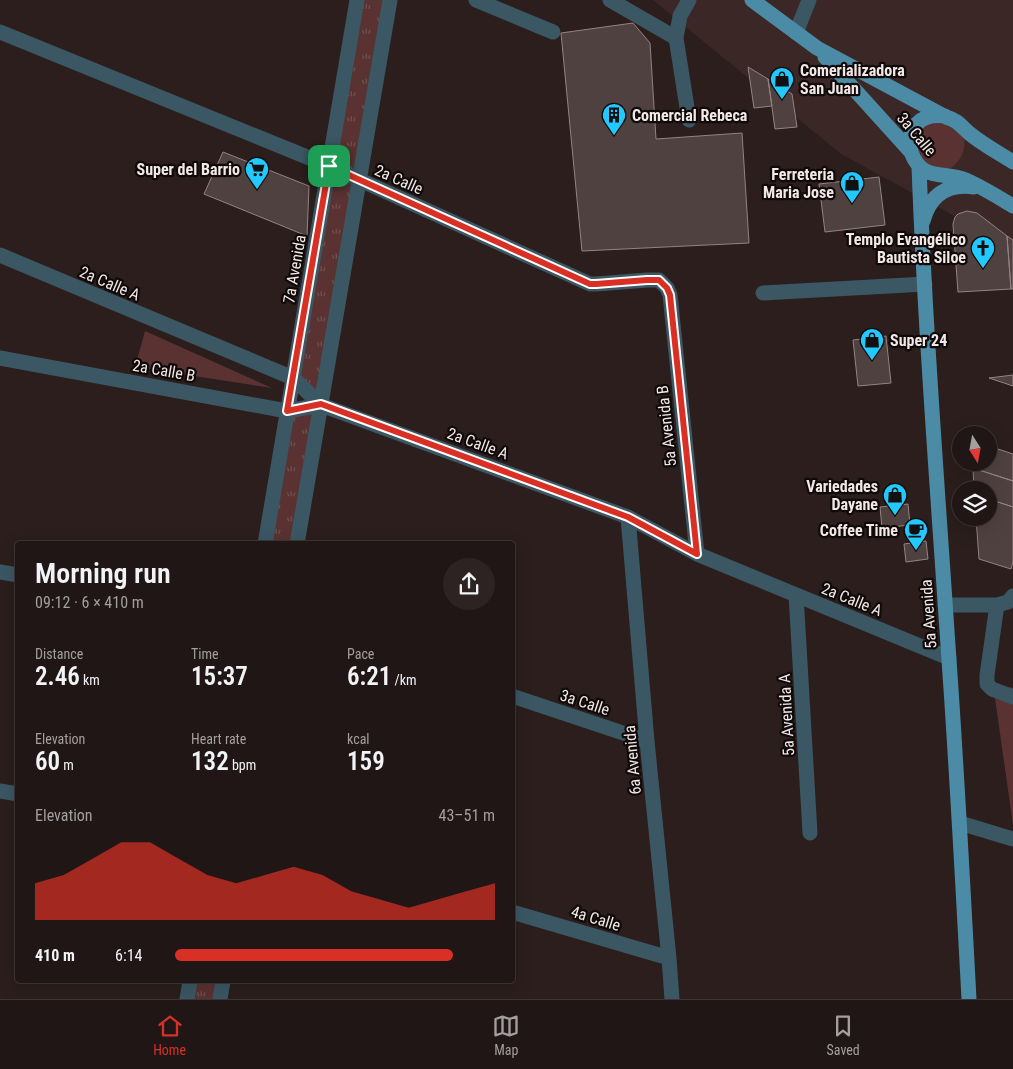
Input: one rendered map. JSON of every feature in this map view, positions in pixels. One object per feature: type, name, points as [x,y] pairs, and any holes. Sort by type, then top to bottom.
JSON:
[{"type":"main road","name":"3a Calle","points":[[752,0],[817,48],[955,120],[969,133],[1013,162]]},
{"type":"main road","name":"3a Calle","points":[[817,48],[911,152],[919,166],[928,173],[966,180],[1013,206]]},
{"type":"main road","points":[[911,152],[909,145],[910,134],[918,123],[928,117],[946,116]]},
{"type":"main road","name":"5a Avenida","points":[[919,166],[921,227],[960,823],[969,999]]},
{"type":"main road","name":"5a Avenida","points":[[921,227],[930,204],[939,193],[957,186],[983,189]]},
{"type":"street","name":"7a Avenida","points":[[265,541],[358,0]]},
{"type":"street","points":[[298,541],[390,0]]},
{"type":"street","points":[[476,0],[553,32]]},
{"type":"street","points":[[610,0],[676,38]]},
{"type":"street","points":[[689,0],[680,16],[676,38],[689,120]]},
{"type":"street","points":[[796,33],[809,0]]},
{"type":"street","name":"2a Calle","points":[[0,32],[329,166],[590,284],[659,280],[667,288],[670,295]]},
{"type":"street","name":"2a Calle A","points":[[0,256],[293,378],[321,404],[628,517],[697,554],[949,658]]},
{"type":"street","points":[[763,292],[925,284]]},
{"type":"street","name":"5a Avenida B","points":[[670,295],[697,554]]},
{"type":"street","name":"2a Calle B","points":[[0,358],[287,411],[321,404]]},
{"type":"street","name":"6a Avenida","points":[[628,517],[672,999]]},
{"type":"street","points":[[0,572],[15,574]]},
{"type":"street","name":"5a Avenida A","points":[[796,595],[810,833]]},
{"type":"street","points":[[945,605],[997,605],[1008,602],[1013,596]]},
{"type":"street","points":[[997,605],[987,684],[992,690],[1013,697]]},
{"type":"street","name":"3a Calle","points":[[515,697],[647,741]]},
{"type":"street","points":[[0,791],[15,794]]},
{"type":"street","points":[[960,823],[1013,838]]},
{"type":"street","name":"4a Calle","points":[[515,913],[668,958]]},
{"type":"street","points":[[187,999],[190,983]]},
{"type":"street","points":[[220,999],[223,983]]},
{"type":"shaded area","points":[[653,0],[1013,0],[1013,248],[841,154]]},
{"type":"green space","points":[[357,0],[390,0],[298,541],[265,541],[287,411],[320,404],[293,378]]},
{"type":"green space","points":[[939,120],[960,132],[964,143],[964,150],[958,162],[953,167],[941,171],[919,161],[915,139],[924,125]]},
{"type":"green space","points":[[145,331],[272,388],[135,367]]},
{"type":"green space","points":[[993,684],[1013,688],[1013,825]]},
{"type":"green space","points":[[190,983],[223,983],[220,999],[187,999]]},
{"type":"building","name":"Comercial Rebeca","points":[[633,23],[650,43],[656,139],[742,133],[749,243],[582,251],[561,33]]},
{"type":"building","points":[[748,67],[768,79],[772,106],[754,108]]},
{"type":"building","name":"Comerializadora San Juan","points":[[768,79],[792,94],[797,127],[775,129]]},
{"type":"building","name":"Super del Barrio","points":[[223,152],[309,186],[307,236],[204,194]]},
{"type":"building","name":"Ferreteria Maria Jose","points":[[879,177],[885,225],[825,232],[819,184]]},
{"type":"building","name":"Templo Evangélico Bautista Siloe","points":[[967,211],[977,213],[1007,236],[1011,289],[958,292],[953,224],[958,214]]},
{"type":"building","points":[[1007,236],[1013,240],[1013,289],[1011,289]]},
{"type":"building","name":"Super 24","points":[[886,336],[891,383],[858,386],[853,340]]},
{"type":"building","points":[[1013,375],[1013,386],[989,378]]},
{"type":"building","points":[[998,449],[1013,454],[1013,481],[982,471],[998,471]]},
{"type":"building","points":[[973,471],[982,471],[1013,481],[1013,507],[997,502],[997,481],[974,481]]},
{"type":"building","points":[[997,502],[1013,507],[1013,562],[1011,569],[979,559],[977,526],[997,526]]},
{"type":"building","name":"Variedades Dayane","points":[[908,504],[910,525],[882,528],[880,507]]},
{"type":"building","name":"Coffee Time","points":[[926,541],[928,559],[906,562],[904,544]]},
{"type":"place","name":"Comerializadora San Juan","points":[[782,100]]},
{"type":"place","name":"Comercial Rebeca","points":[[614,136]]},
{"type":"place","name":"Super del Barrio","points":[[257,190]]},
{"type":"place","name":"Ferreteria Maria Jose","points":[[852,204]]},
{"type":"place","name":"Templo Evangélico Bautista Siloe","points":[[983,269]]},
{"type":"place","name":"Super 24","points":[[872,361]]},
{"type":"place","name":"Variedades Dayane","points":[[895,516]]},
{"type":"place","name":"Coffee Time","points":[[916,551]]},
{"type":"route","points":[[329,166],[590,284],[659,280],[667,288],[670,295],[697,554],[628,517],[321,404],[287,411],[329,166]]}]
